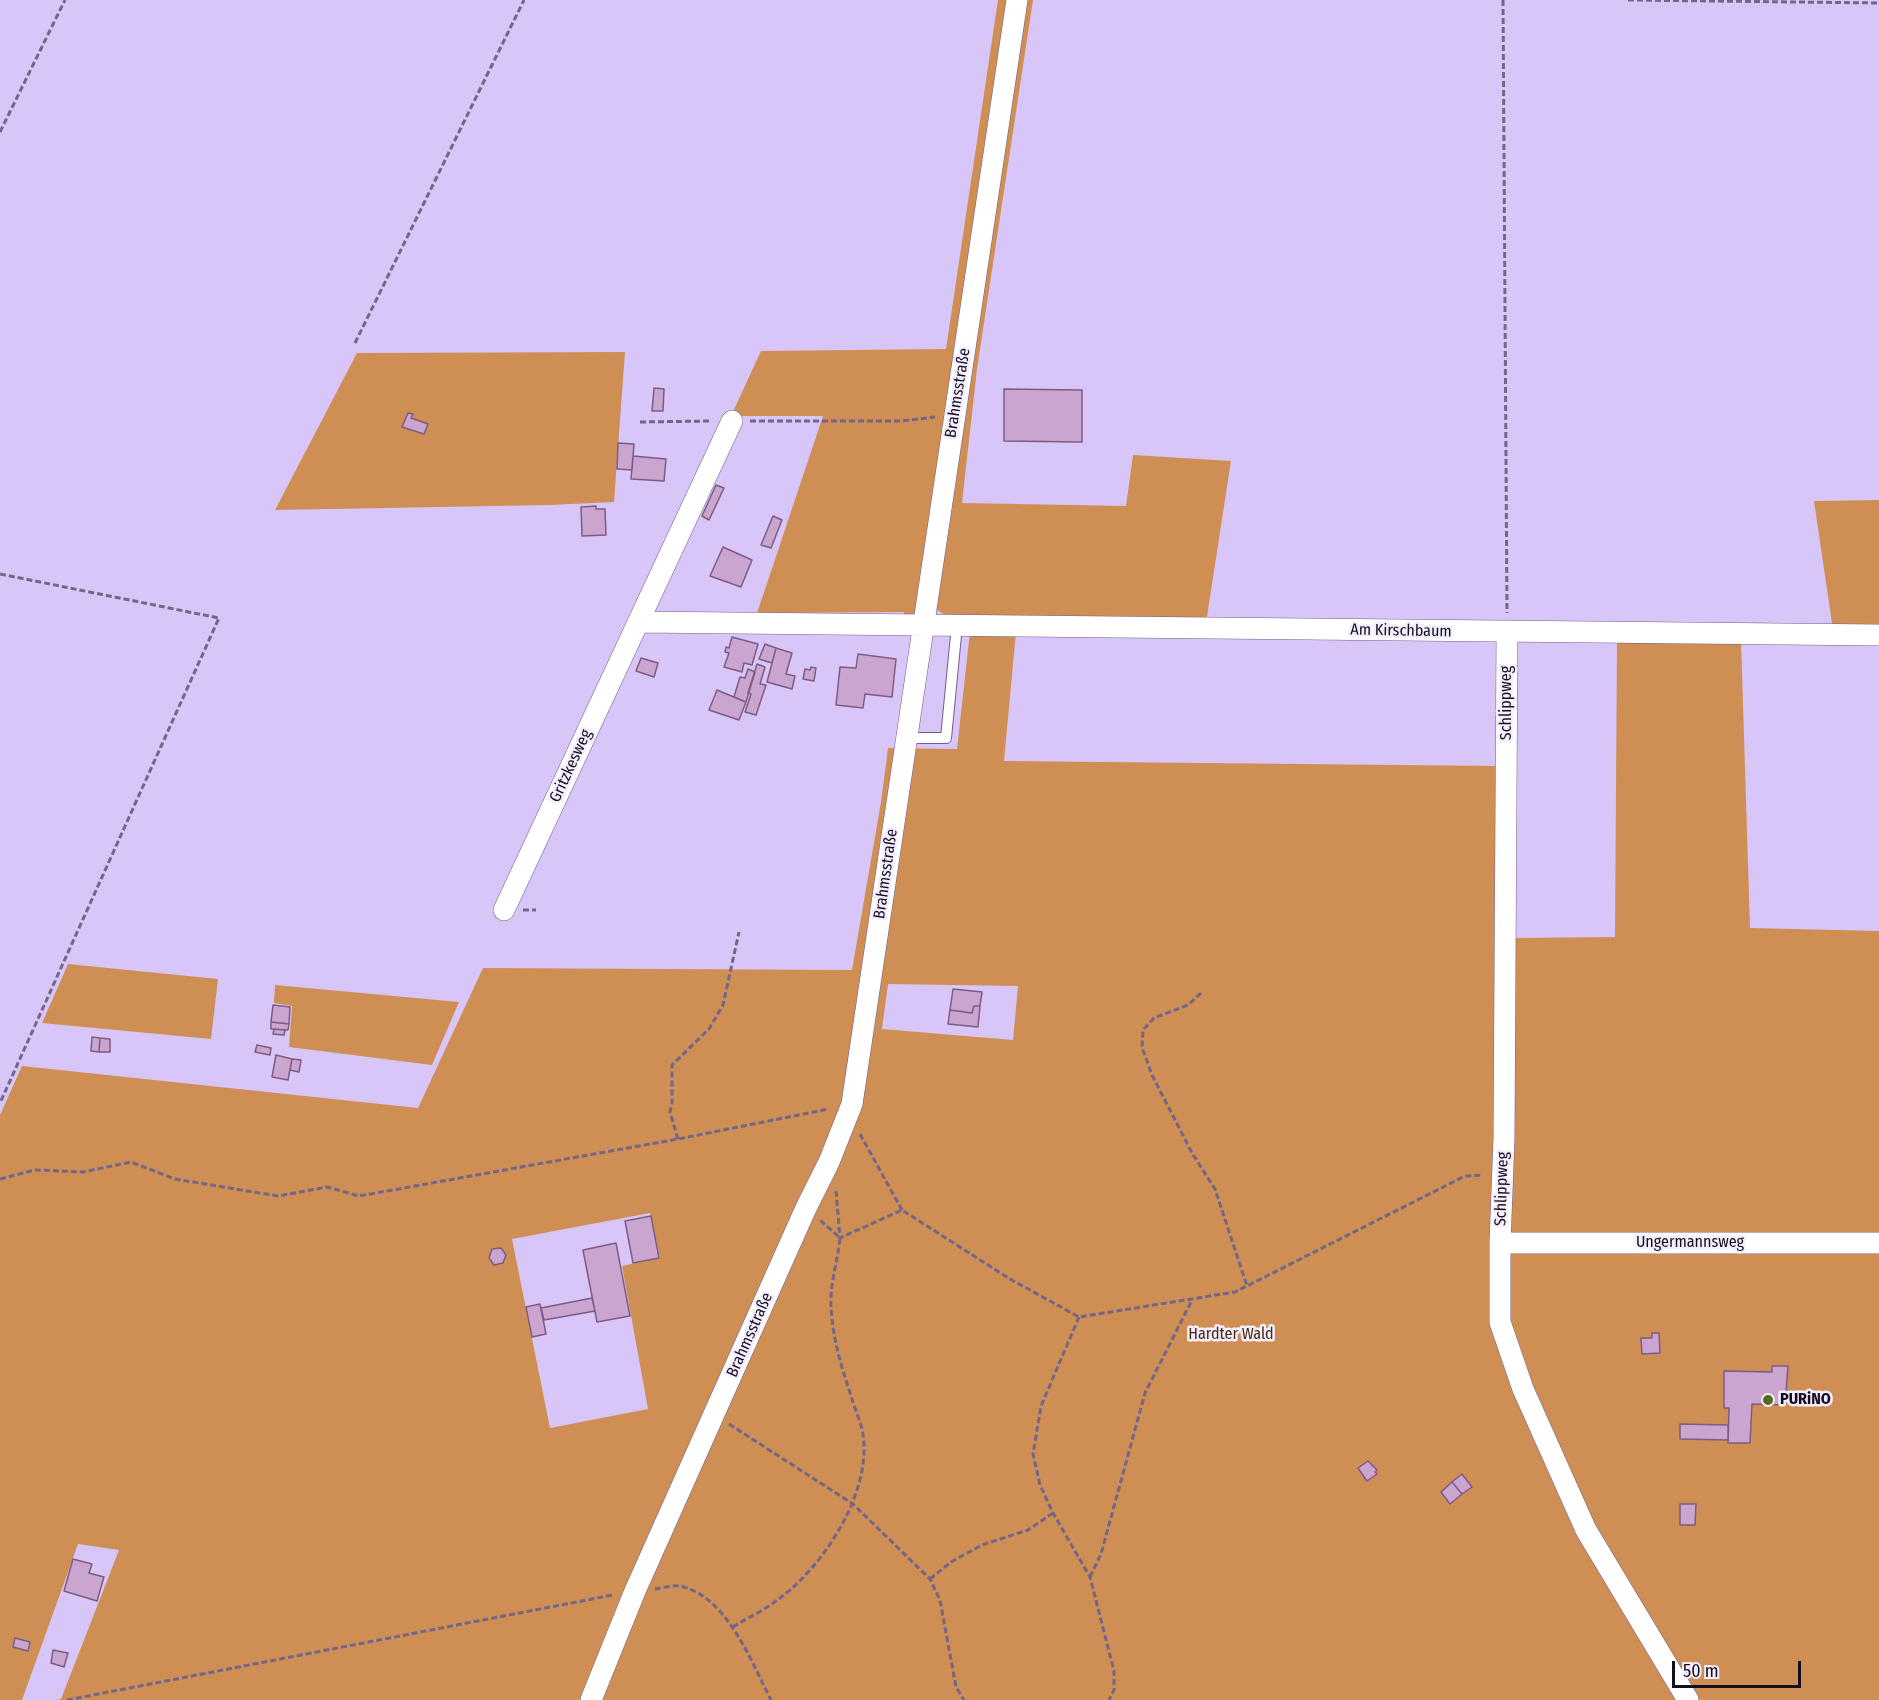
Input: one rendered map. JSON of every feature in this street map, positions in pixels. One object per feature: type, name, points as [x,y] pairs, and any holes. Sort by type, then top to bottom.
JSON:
[{"type":"street","name":"Brahmsstraße","points":[[591,1700],[635,1591],[806,1208],[830,1162],[852,1104],[1017,0]]},
{"type":"street","name":"Gritzkesweg","points":[[504,910],[732,421]]},
{"type":"street","points":[[639,622],[923,625]]},
{"type":"street","name":"Am Kirschbaum","points":[[923,625],[1507,633],[1879,635]]},
{"type":"street","name":"Schlippweg","points":[[1507,633],[1500,1322],[1523,1389],[1586,1530],[1688,1700]]},
{"type":"street","name":"Ungermannsweg","points":[[1500,1243],[1879,1243]]},
{"type":"lane","points":[[906,738],[946,738],[957,625]]},
{"type":"path","points":[[0,132],[65,0]]},
{"type":"path","points":[[355,343],[524,0]]},
{"type":"path","points":[[1503,0],[1507,633]]},
{"type":"path","points":[[1628,0],[1879,3]]},
{"type":"path","points":[[640,422],[901,421],[955,416]]},
{"type":"path","points":[[0,574],[219,618],[0,1103]]},
{"type":"path","points":[[678,1138],[670,1112],[672,1065],[709,1029],[723,1005],[739,932]]},
{"type":"path","points":[[1201,993],[1188,1005],[1154,1018],[1143,1030],[1142,1047],[1152,1075],[1192,1153],[1215,1189],[1247,1286]]},
{"type":"path","points":[[0,1179],[35,1170],[83,1172],[131,1162],[175,1179],[278,1196],[327,1187],[359,1196],[852,1104]]},
{"type":"path","points":[[855,1143],[860,1132],[902,1210],[1010,1279],[1079,1317],[1234,1293],[1465,1176],[1503,1174]]},
{"type":"path","points":[[733,1627],[777,1601],[801,1579],[823,1556],[853,1504],[864,1454],[862,1432],[834,1333],[831,1306],[831,1280],[840,1238],[836,1190],[839,1183]]},
{"type":"path","points":[[806,1208],[840,1238]]},
{"type":"path","points":[[840,1238],[902,1210]]},
{"type":"path","points":[[1090,1577],[1101,1554],[1145,1394],[1192,1300]]},
{"type":"path","points":[[1079,1317],[1041,1406],[1033,1454],[1040,1485],[1053,1513],[1090,1577],[1114,1671],[1113,1690],[1109,1700]]},
{"type":"path","points":[[715,1415],[853,1504],[930,1579],[940,1600],[956,1687],[964,1700]]},
{"type":"path","points":[[930,1579],[951,1562],[982,1545],[1028,1530],[1053,1513]]},
{"type":"path","points":[[67,1700],[635,1591],[678,1586],[707,1600],[733,1627],[771,1700]]},
{"type":"green space","points":[[998,0],[1007,0],[917,614],[904,619],[904,612],[757,613],[823,416],[731,416],[761,351],[946,349]]},
{"type":"green space","points":[[1023,0],[1033,0],[977,369],[962,503],[1126,506],[1133,455],[1231,461],[1206,623],[949,617],[935,609]]},
{"type":"green space","points":[[625,352],[614,502],[275,510],[357,353]]},
{"type":"green space","points":[[1879,500],[1879,630],[1833,630],[1814,501]]},
{"type":"green space","name":"Hardter Wald","points":[[970,632],[1016,632],[1004,761],[1500,766],[1510,938],[1615,937],[1617,639],[1741,640],[1750,928],[1879,931],[1879,1700],[56,1700],[61,1699],[119,1550],[78,1544],[22,1700],[0,1700],[0,1115],[22,1066],[418,1108],[483,968],[852,970],[888,748],[957,749]],"holes":[[[888,984],[1018,986],[1013,1040],[882,1029]],[[650,1213],[660,1258],[622,1266],[648,1409],[550,1428],[512,1239]]]},
{"type":"green space","points":[[68,964],[218,979],[211,1039],[42,1023]]},
{"type":"green space","points":[[275,985],[459,1002],[432,1065],[289,1047],[292,1006],[274,1003]]},
{"type":"building","points":[[654,388],[664,389],[663,411],[652,411]]},
{"type":"building","points":[[1004,389],[1082,390],[1082,442],[1004,441]]},
{"type":"building","points":[[408,413],[413,414],[411,418],[428,424],[424,434],[402,427]]},
{"type":"building","points":[[618,443],[634,444],[632,470],[617,469]]},
{"type":"building","points":[[633,456],[666,459],[664,481],[631,479]]},
{"type":"building","points":[[716,485],[724,488],[709,520],[702,516]]},
{"type":"building","points":[[596,506],[596,509],[605,509],[606,535],[582,536],[581,507]]},
{"type":"building","points":[[773,516],[782,520],[771,548],[761,545]]},
{"type":"building","points":[[723,547],[752,560],[741,587],[710,576]]},
{"type":"building","points":[[732,637],[758,644],[752,665],[744,663],[742,672],[724,667],[729,653],[725,652],[726,647],[729,648]]},
{"type":"building","points":[[765,644],[776,648],[772,663],[759,659]]},
{"type":"building","points":[[776,648],[792,653],[786,674],[795,676],[792,689],[767,682]]},
{"type":"building","points":[[858,654],[896,659],[892,697],[865,694],[863,708],[836,705],[840,667],[856,668]]},
{"type":"building","points":[[641,658],[658,663],[654,677],[636,671]]},
{"type":"building","points":[[757,664],[765,667],[760,684],[766,685],[756,715],[745,712]]},
{"type":"building","points":[[811,667],[816,668],[814,681],[803,679],[805,669],[810,670]]},
{"type":"building","points":[[748,669],[755,672],[746,702],[734,697],[740,677],[745,678]]},
{"type":"building","points":[[717,690],[746,702],[739,720],[709,710]]},
{"type":"building","points":[[953,989],[982,992],[980,1006],[974,1006],[972,1013],[950,1010]]},
{"type":"building","points":[[273,1005],[290,1007],[289,1024],[271,1022]]},
{"type":"building","points":[[974,1006],[980,1006],[978,1027],[948,1024],[950,1010],[972,1013]]},
{"type":"building","points":[[271,1022],[289,1024],[288,1030],[271,1029]]},
{"type":"building","points":[[274,1029],[285,1030],[284,1035],[273,1034]]},
{"type":"building","points":[[92,1037],[100,1038],[99,1052],[91,1051]]},
{"type":"building","points":[[100,1038],[110,1039],[110,1052],[99,1052]]},
{"type":"building","points":[[257,1045],[271,1048],[270,1055],[255,1052]]},
{"type":"building","points":[[276,1055],[292,1059],[288,1080],[272,1077]]},
{"type":"building","points":[[292,1059],[301,1060],[299,1072],[290,1070]]},
{"type":"building","points":[[651,1216],[659,1258],[633,1263],[625,1221]]},
{"type":"building","points":[[616,1243],[630,1316],[597,1322],[583,1250]]},
{"type":"building","points":[[501,1248],[506,1255],[503,1263],[494,1265],[489,1258],[492,1249]]},
{"type":"building","points":[[592,1298],[595,1311],[544,1320],[541,1308]]},
{"type":"building","points":[[540,1304],[546,1334],[532,1337],[526,1307]]},
{"type":"building","points":[[1652,1333],[1659,1333],[1660,1353],[1642,1354],[1641,1338],[1652,1338]]},
{"type":"building","points":[[1772,1366],[1788,1366],[1785,1405],[1752,1404],[1750,1443],[1728,1443],[1729,1408],[1724,1408],[1724,1371],[1772,1372]]},
{"type":"building","points":[[1680,1424],[1728,1425],[1728,1440],[1680,1439]]},
{"type":"building","points":[[1368,1461],[1377,1470],[1375,1472],[1377,1474],[1367,1481],[1358,1468]]},
{"type":"building","points":[[1462,1474],[1472,1487],[1462,1494],[1452,1482]]},
{"type":"building","points":[[1452,1482],[1462,1494],[1450,1504],[1441,1492]]},
{"type":"building","points":[[1680,1504],[1696,1504],[1695,1525],[1680,1525]]},
{"type":"building","points":[[73,1559],[92,1564],[89,1573],[104,1577],[97,1601],[64,1591]]},
{"type":"building","points":[[15,1638],[30,1642],[28,1651],[13,1647]]},
{"type":"building","points":[[53,1650],[68,1653],[64,1667],[51,1663]]},
{"type":"place","name":"PURiNO","points":[[1768,1400]]}]
